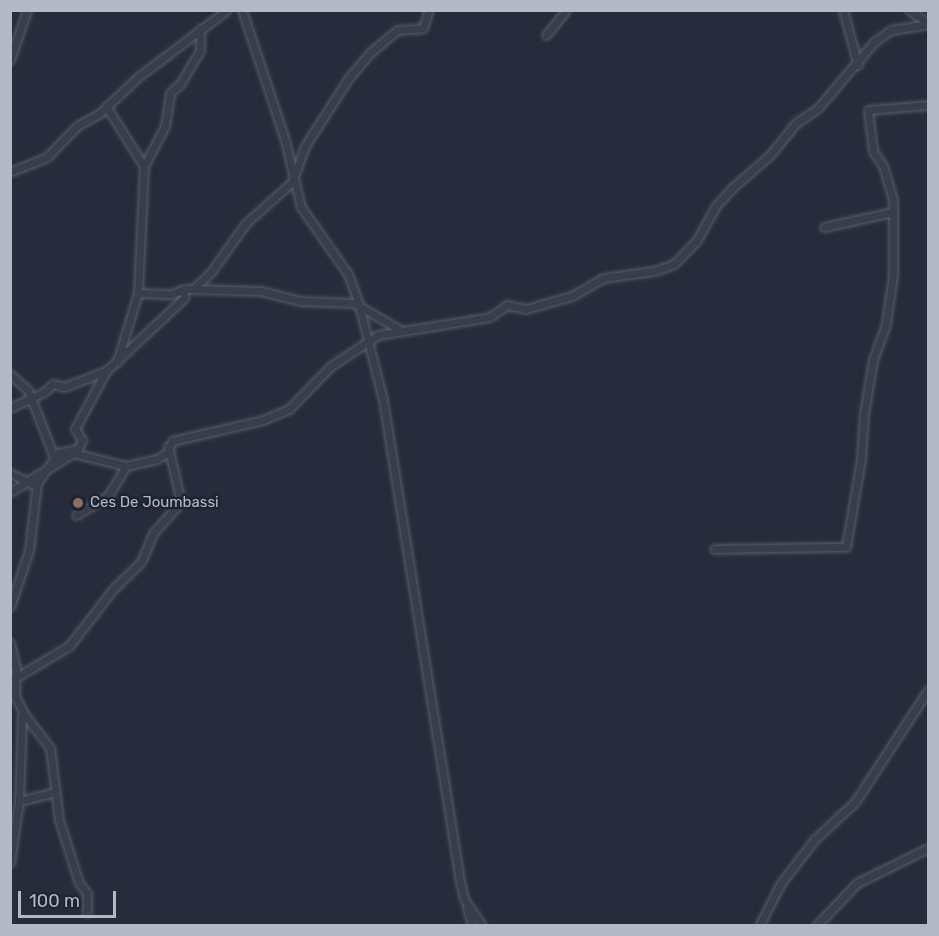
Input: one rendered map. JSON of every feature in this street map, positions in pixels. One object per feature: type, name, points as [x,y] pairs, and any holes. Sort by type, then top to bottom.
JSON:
[{"type":"street","points":[[10,60],[27,10]]},
{"type":"street","points":[[10,172],[47,158],[77,126],[106,106],[200,29],[227,10]]},
{"type":"street","points":[[242,10],[294,172],[301,207],[348,274],[359,304],[383,400],[464,899],[472,926]]},
{"type":"street","points":[[193,289],[215,268],[246,223],[292,182],[294,172],[348,79],[397,30],[423,27],[429,10]]},
{"type":"street","points":[[546,35],[566,10]]},
{"type":"street","points":[[843,10],[858,65]]},
{"type":"street","points":[[909,10],[928,23]]},
{"type":"street","points":[[43,474],[54,468],[61,458],[74,453],[126,466],[157,459],[167,453],[172,441],[281,413],[322,374],[367,341],[489,317],[507,305],[526,309],[573,296],[603,279],[674,264],[697,240],[715,207],[731,189],[764,161],[796,123],[818,108],[858,65],[868,49],[886,32],[928,23]]},
{"type":"street","points":[[117,362],[138,293],[144,166],[165,126],[170,93],[180,84],[200,51],[200,29]]},
{"type":"street","points":[[714,549],[846,547],[867,392],[891,298],[890,187],[873,151],[868,110],[928,105]]},
{"type":"street","points":[[106,106],[144,166]]},
{"type":"street","points":[[824,227],[892,212]]},
{"type":"street","points":[[138,293],[172,294],[184,289],[261,291],[300,302],[359,304],[405,332]]},
{"type":"street","points":[[10,408],[53,384],[64,387],[106,370],[117,362],[177,301],[184,298],[184,289]]},
{"type":"street","points":[[10,492],[33,485],[54,457],[78,449],[82,440],[75,429],[106,370]]},
{"type":"street","points":[[10,374],[32,397],[54,457]]},
{"type":"street","points":[[13,679],[64,650],[77,638],[114,588],[141,562],[154,532],[179,504],[181,496],[168,446]]},
{"type":"street","points":[[76,515],[108,496],[126,466]]},
{"type":"street","points":[[10,473],[33,485]]},
{"type":"street","points":[[10,607],[29,550],[33,485]]},
{"type":"street","points":[[10,643],[15,696],[50,748],[63,832],[75,861],[79,882],[87,893],[87,912]]},
{"type":"street","points":[[759,926],[781,883],[815,839],[855,802],[928,690]]},
{"type":"street","points":[[10,863],[24,743],[21,708]]},
{"type":"street","points":[[19,801],[55,792]]},
{"type":"street","points":[[816,926],[857,883],[928,848]]},
{"type":"street","points":[[464,899],[482,926]]},
{"type":"place","name":"Ces De Joumbassi","points":[[78,503]]}]
